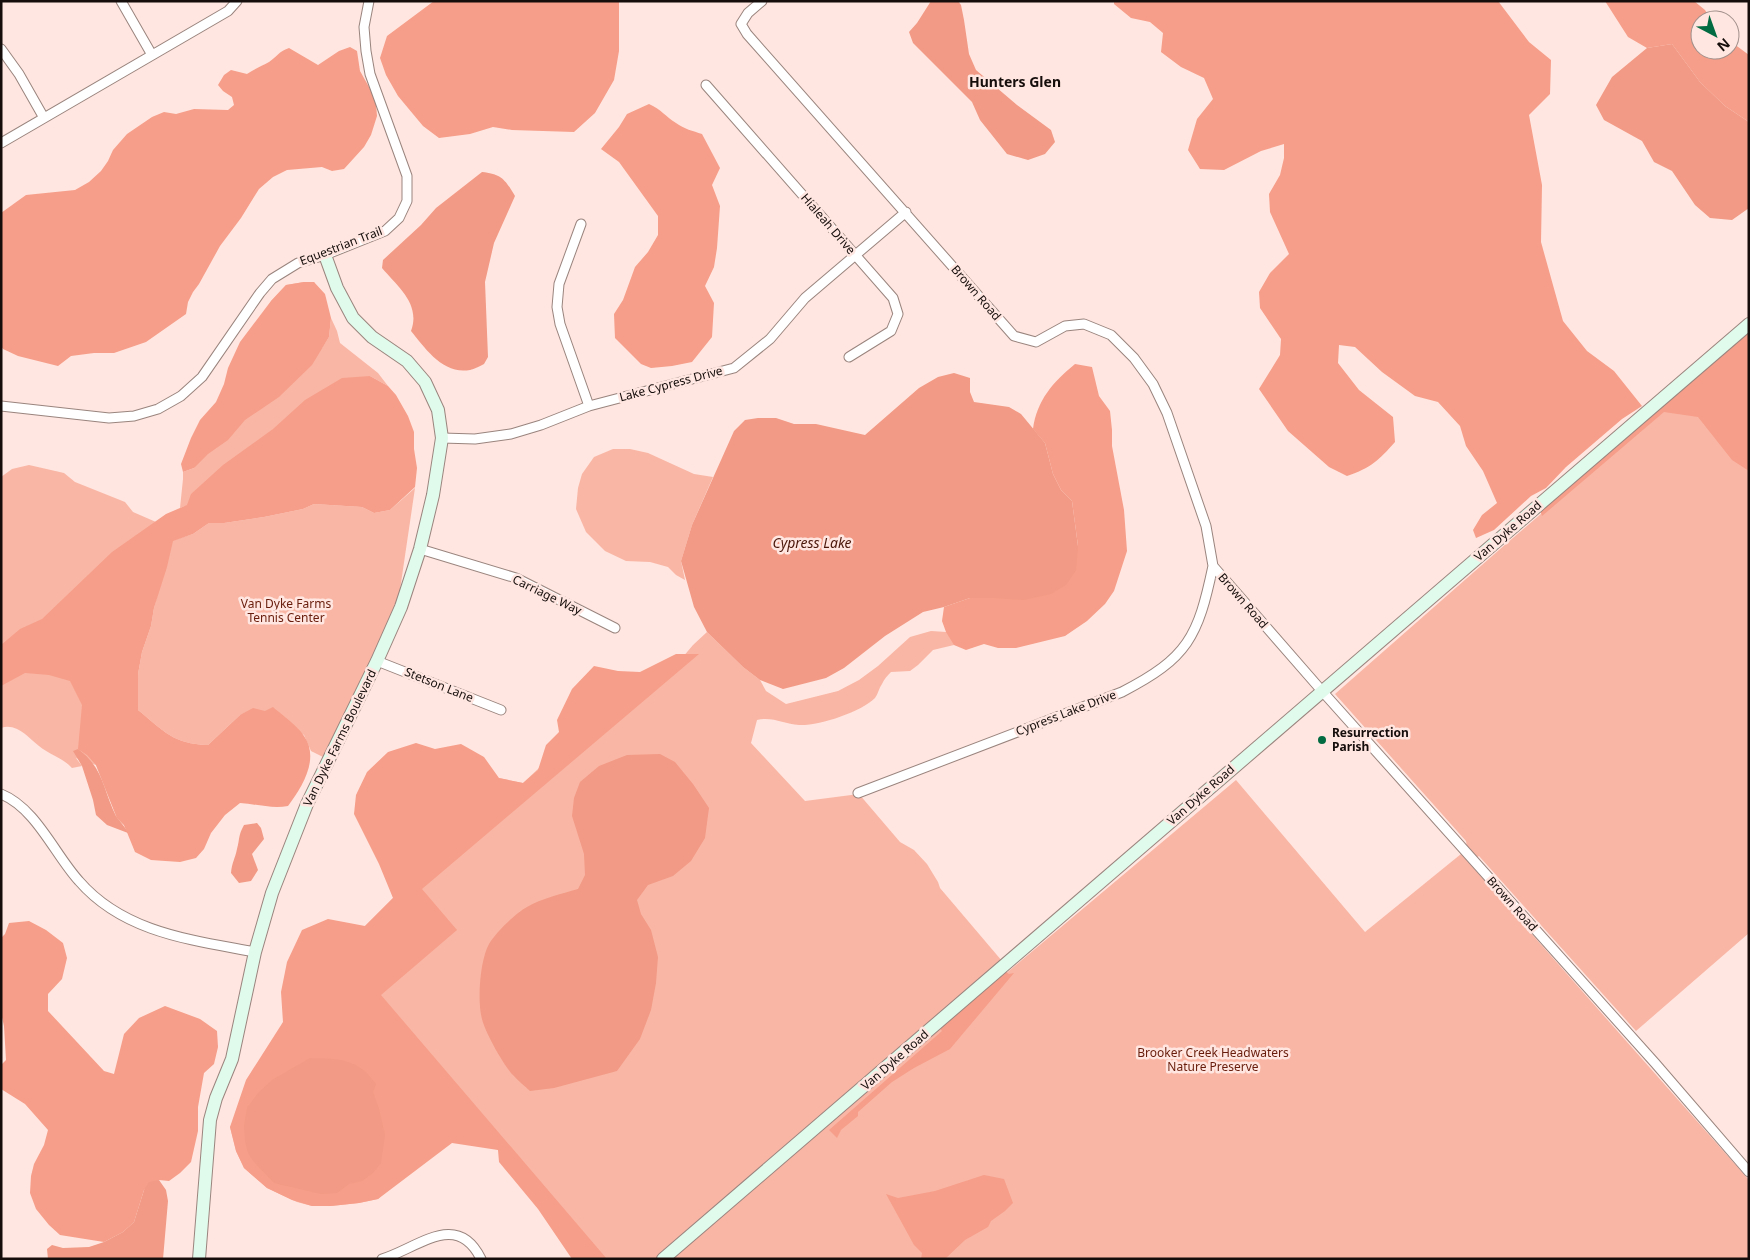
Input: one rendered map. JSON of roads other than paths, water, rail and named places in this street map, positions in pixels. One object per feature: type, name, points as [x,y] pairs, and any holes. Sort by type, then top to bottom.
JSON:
[{"type":"main road","name":"Van Dyke Farms Boulevard","points":[[198,1259],[210,1120],[216,1098],[232,1059],[255,952],[272,893],[307,804],[377,661],[401,607],[420,549],[433,495],[442,438],[438,410],[425,382],[407,361],[372,337],[352,318],[337,288],[325,255]]},
{"type":"main road","name":"Van Dyke Road","points":[[663,1259],[1746,327]]},
{"type":"street","points":[[121,1],[152,55]]},
{"type":"street","points":[[1,143],[228,12],[237,1]]},
{"type":"street","name":"Equestrian Trail","points":[[1,406],[109,418],[134,416],[158,409],[181,396],[202,377],[260,293],[272,279],[298,263],[325,255],[385,231],[399,218],[407,201],[407,176],[370,74],[364,27],[369,1]]},
{"type":"street","name":"Brown Road","points":[[762,1],[748,13],[741,24],[747,34],[1014,336],[1036,342],[1065,326],[1084,324],[1111,336],[1134,358],[1153,384],[1167,413],[1206,526],[1213,566],[1322,691],[1655,1063],[1749,1172]]},
{"type":"street","points":[[1,49],[19,74],[44,118]]},
{"type":"street","name":"Hialeah Drive","points":[[706,86],[893,298],[898,314],[891,331],[849,357]]},
{"type":"street","name":"Lake Cypress Drive","points":[[442,438],[475,438],[511,434],[541,425],[589,406],[734,368],[770,339],[805,298],[906,212]]},
{"type":"street","points":[[581,224],[559,284],[557,307],[560,324],[589,406]]},
{"type":"street","name":"Carriage Way","points":[[420,549],[516,578],[615,628]]},
{"type":"street","name":"Cypress Lake Drive","points":[[858,793],[1122,692],[1148,678],[1176,657],[1188,643],[1197,626],[1203,608],[1213,566]]},
{"type":"street","name":"Stetson Lane","points":[[377,661],[501,710]]},
{"type":"street","points":[[1,794],[26,810],[79,881],[97,899],[120,915],[164,934],[255,952]]},
{"type":"street","points":[[382,1259],[437,1236],[452,1234],[464,1237],[475,1246],[481,1259]]},
{"type":"water","points":[[931,1],[958,1],[961,5],[969,54],[976,70],[1017,105],[1051,130],[1055,142],[1045,154],[1028,160],[1007,154],[980,120],[972,102],[913,43],[909,32]]},
{"type":"water","points":[[1672,44],[1700,82],[1725,106],[1749,122],[1749,208],[1732,220],[1710,218],[1695,205],[1672,171],[1654,162],[1642,141],[1604,120],[1596,105],[1612,77],[1647,48]]},
{"type":"water","points":[[482,172],[494,174],[502,178],[515,196],[494,243],[485,282],[488,357],[481,366],[470,370],[460,370],[451,368],[436,359],[411,331],[413,312],[410,304],[401,289],[382,268],[383,260],[421,225],[436,208]]},
{"type":"water","name":"Cypress Lake","points":[[954,373],[970,378],[970,392],[974,402],[1009,407],[1021,414],[1045,443],[1053,474],[1061,490],[1072,501],[1078,546],[1076,570],[1066,585],[1051,594],[1023,600],[970,598],[923,612],[885,636],[844,668],[826,678],[783,689],[760,680],[743,667],[707,632],[694,607],[681,561],[692,525],[734,431],[745,420],[776,418],[794,424],[816,424],[865,435],[919,388],[938,377]]},
{"type":"water","points":[[78,749],[87,756],[98,772],[116,816],[128,833],[107,825],[96,815],[82,766],[73,751]]},
{"type":"water","points":[[660,754],[675,762],[709,808],[705,838],[691,861],[673,876],[648,885],[637,900],[641,914],[651,930],[658,957],[651,1010],[640,1039],[617,1071],[554,1088],[530,1091],[509,1071],[491,1040],[482,1019],[480,1011],[480,981],[486,951],[496,934],[522,910],[546,899],[578,889],[585,875],[584,854],[572,816],[574,798],[580,782],[599,766],[627,755]]},
{"type":"water","points":[[257,823],[261,828],[264,839],[252,854],[258,870],[251,881],[239,883],[231,873],[240,835],[244,825]]},
{"type":"water","points":[[310,1058],[339,1060],[355,1065],[369,1075],[376,1084],[373,1092],[385,1135],[381,1163],[373,1173],[362,1181],[349,1184],[337,1193],[321,1194],[274,1183],[254,1162],[248,1153],[245,1141],[244,1126],[247,1108],[258,1093],[272,1080]]},
{"type":"water","points":[[159,1180],[166,1190],[168,1201],[163,1259],[48,1259],[47,1249],[52,1245],[63,1248],[89,1247],[123,1232],[134,1222],[144,1190],[149,1182]]},
{"type":"place","name":"Resurrection Parish","points":[[1322,740]]},
{"type":"district","name":"Hunters Glen","points":[[1015,82]]},
{"type":"park label","name":"Van Dyke Farms Tennis Center","points":[[286,611]]},
{"type":"park label","name":"Brooker Creek Headwaters Nature Preserve","points":[[1213,1060]]}]
